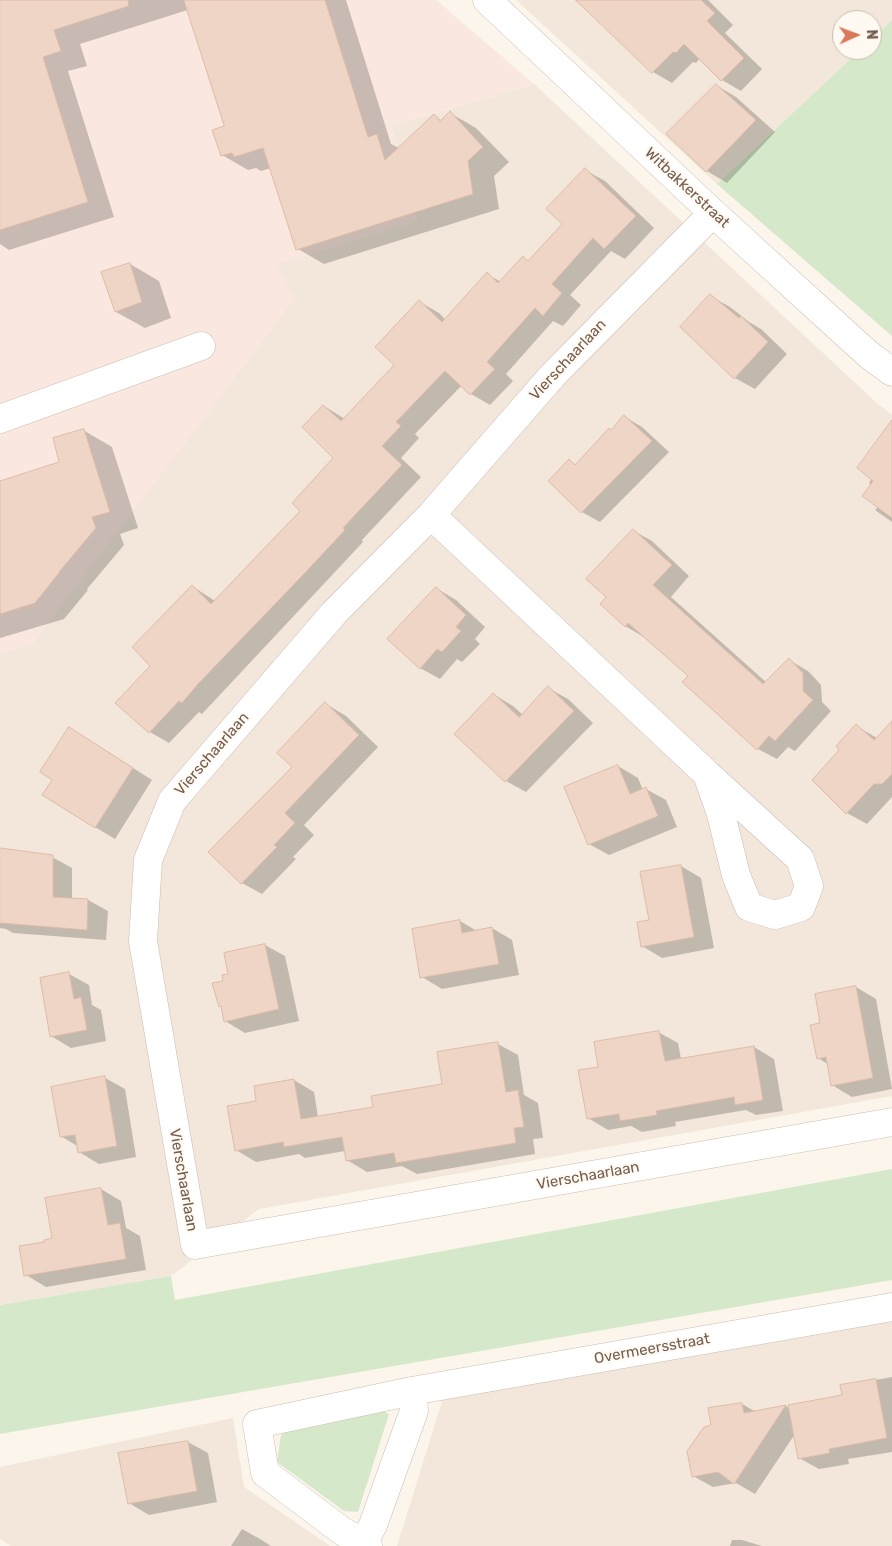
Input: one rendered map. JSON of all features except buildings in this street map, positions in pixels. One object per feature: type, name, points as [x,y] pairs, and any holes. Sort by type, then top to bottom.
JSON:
[{"type":"street","name":"Witbakkerstraat","points":[[487,0],[713,213],[868,355],[892,372]]},
{"type":"street","name":"Vierschaarlaan","points":[[713,213],[552,374],[431,515],[334,612],[172,801],[148,860],[143,941],[195,1245],[892,1122]]},
{"type":"street","points":[[0,419],[201,346]]},
{"type":"street","points":[[431,515],[800,859],[809,886],[801,907],[775,915],[749,906],[736,875],[721,814],[707,774]]},
{"type":"street","name":"Overmeersstraat","points":[[412,1391],[414,1410],[365,1544],[342,1531],[265,1473],[257,1424],[412,1391],[892,1307]]},
{"type":"shaded area","points":[[7,0],[436,0],[534,84],[391,126],[417,221],[277,264],[295,299],[33,643],[0,653],[0,2]]},
{"type":"shaded area","points":[[516,0],[892,0],[892,20],[882,30],[882,10],[832,10],[832,60],[849,60],[717,184]]},
{"type":"shaded area","points":[[534,84],[892,415],[892,1096],[259,1209],[171,1276],[0,1305],[0,653],[33,643],[277,264],[417,221],[391,126]]},
{"type":"shaded area","points":[[892,1319],[892,1546],[397,1546],[444,1395]]},
{"type":"shaded area","points":[[233,1418],[244,1487],[330,1546],[11,1546],[0,1539],[0,1467]]},
{"type":"green space","points":[[892,20],[892,336],[717,184],[849,60],[882,60],[882,30]]},
{"type":"green space","points":[[892,1169],[892,1280],[0,1434],[0,1305],[171,1276],[175,1300]]},
{"type":"green space","points":[[378,1409],[389,1414],[358,1512],[344,1511],[277,1462],[281,1435],[295,1426]]}]
